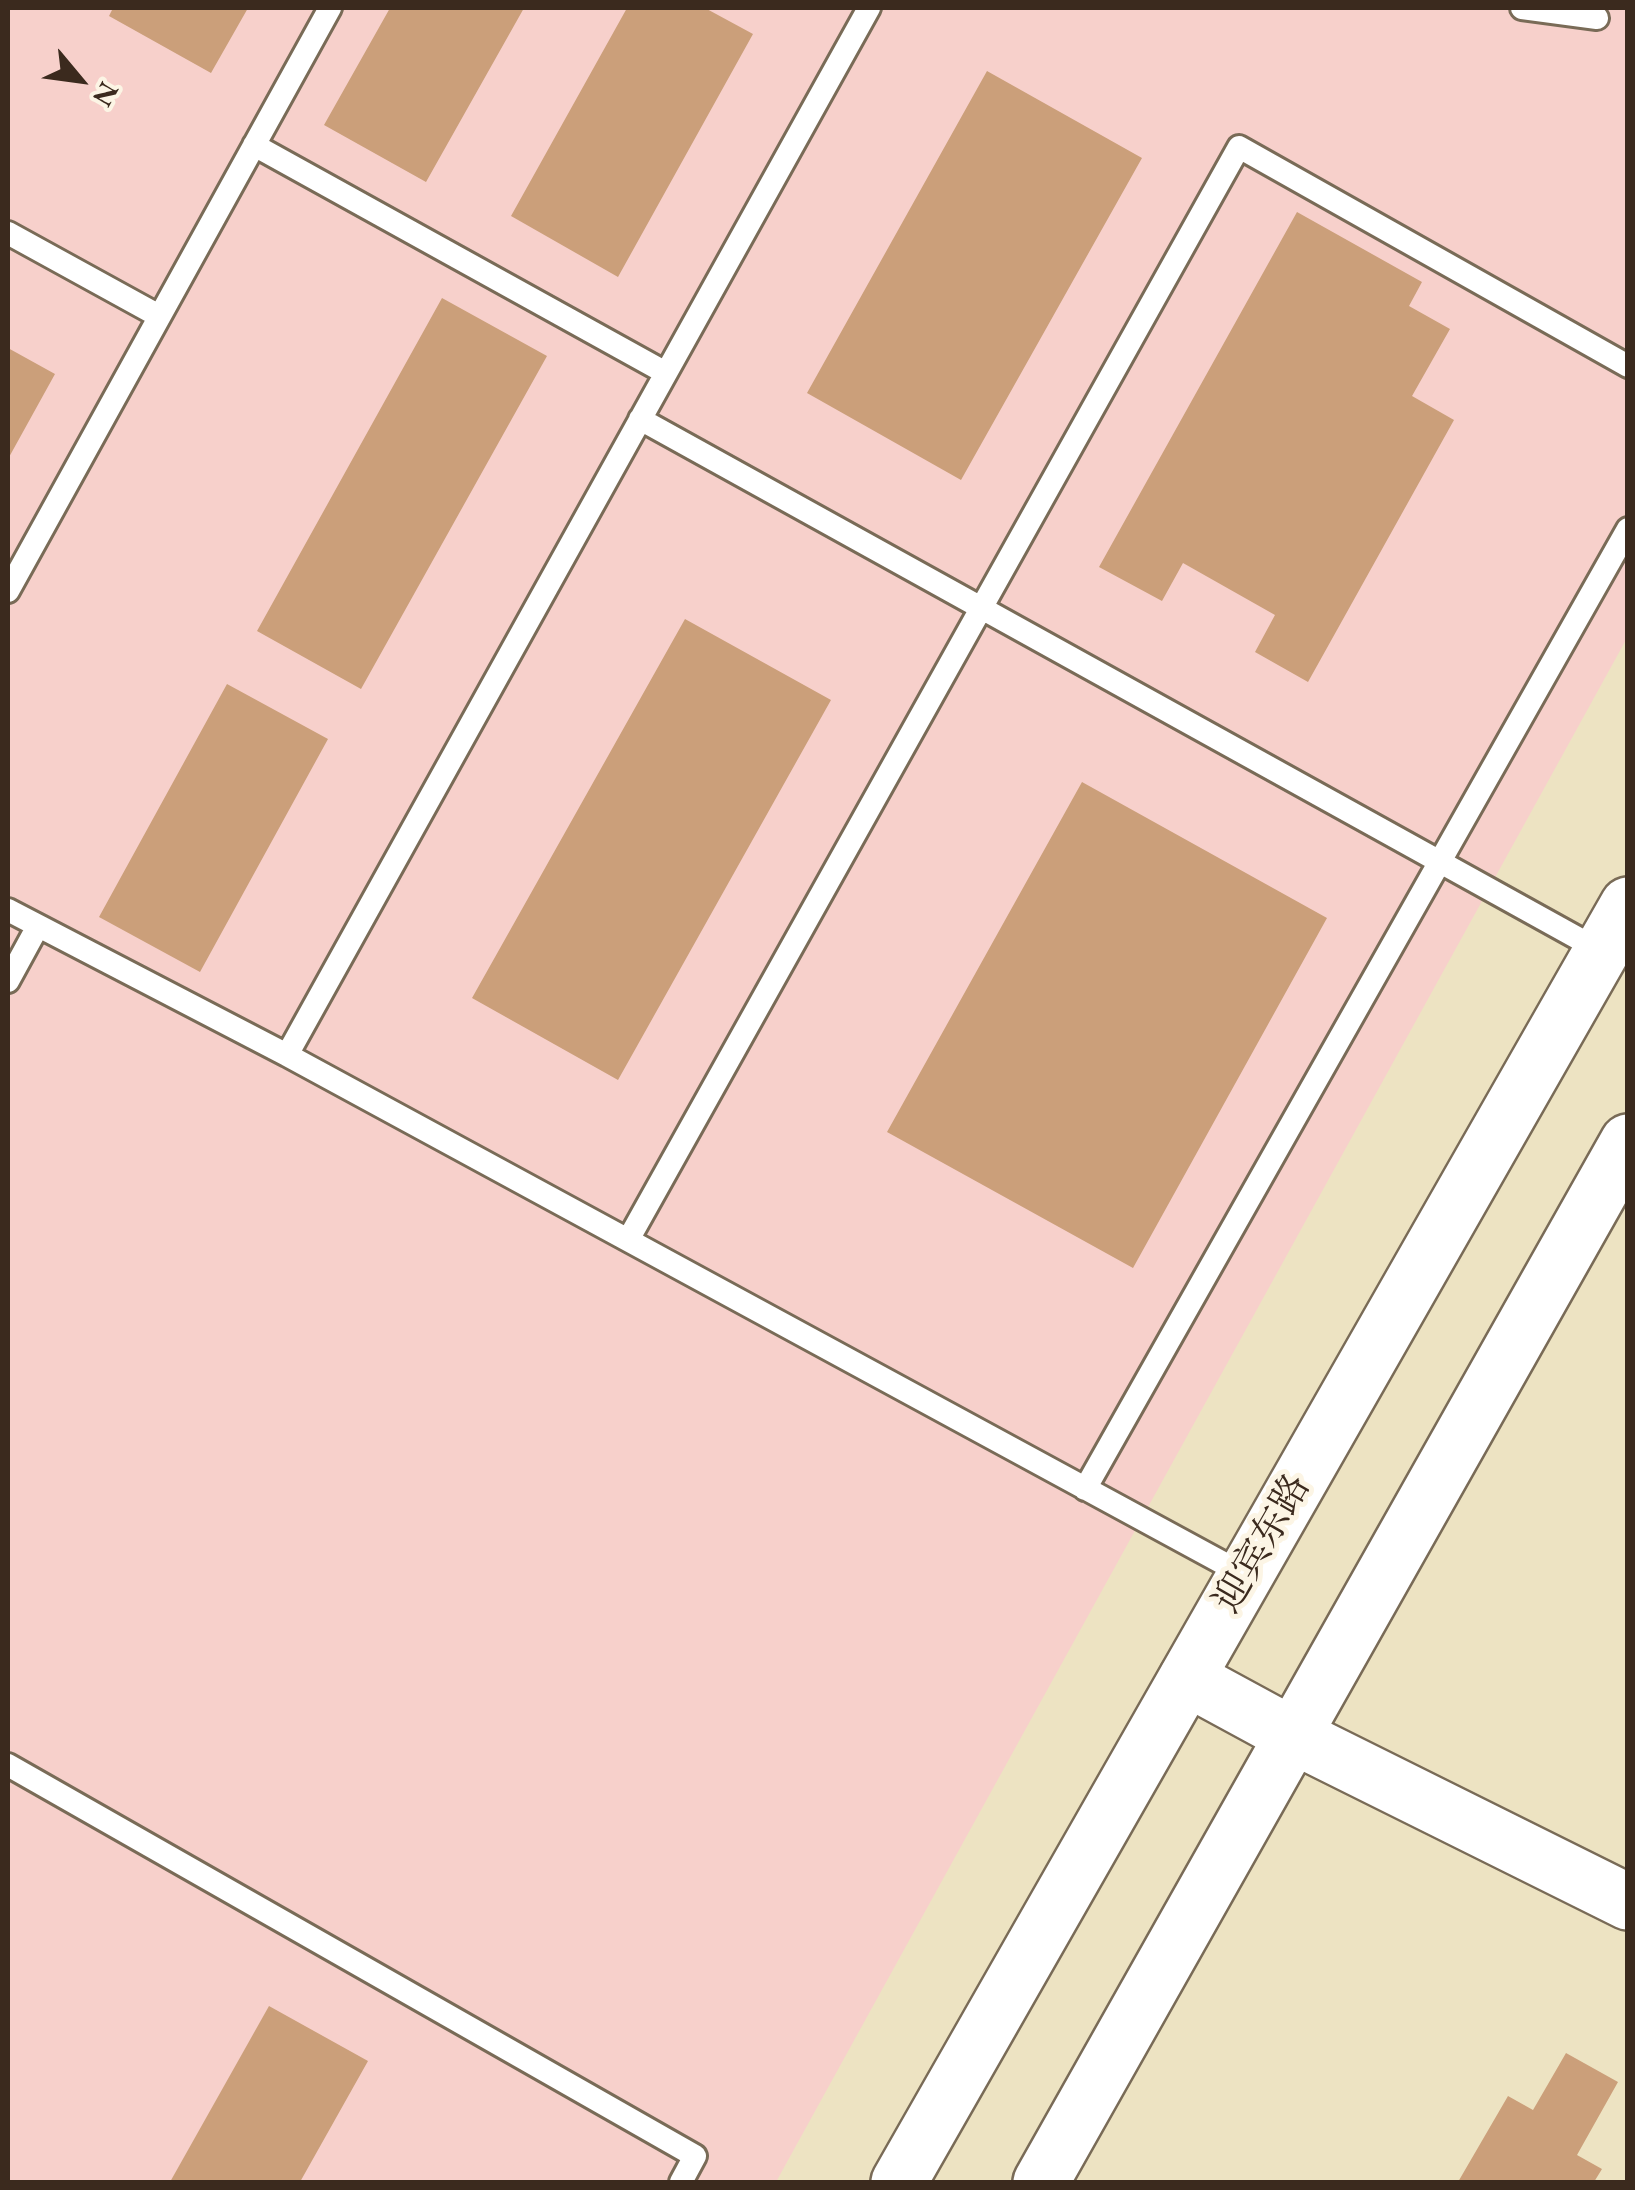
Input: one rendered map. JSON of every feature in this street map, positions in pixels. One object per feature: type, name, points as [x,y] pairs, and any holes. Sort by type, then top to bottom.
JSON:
[{"type":"main road","name":"迎宾东路","points":[[899,2182],[1614,928]]},
{"type":"main road","points":[[1041,2182],[1628,1142]]},
{"type":"main road","points":[[1187,1678],[1292,1735],[1628,1902]]},
{"type":"lane","points":[[8,591],[330,8]]},
{"type":"lane","points":[[287,1055],[870,8]]},
{"type":"lane","points":[[1522,8],[1597,18]]},
{"type":"lane","points":[[254,145],[666,373]]},
{"type":"lane","points":[[628,1240],[1239,148],[1628,366]]},
{"type":"lane","points":[[8,233],[159,316]]},
{"type":"lane","points":[[640,420],[1439,862],[1614,928]]},
{"type":"lane","points":[[1086,1489],[1628,529]]},
{"type":"lane","points":[[8,910],[287,1055],[1245,1575]]},
{"type":"lane","points":[[8,981],[38,926]]},
{"type":"lane","points":[[8,1765],[695,2156],[681,2182]]},
{"type":"shaded area","points":[[8,8],[1624,8],[1628,14],[1627,638],[776,2182],[8,2182]]},
{"type":"building","points":[[113,8],[248,8],[211,73],[109,16]]},
{"type":"building","points":[[390,8],[524,8],[426,182],[324,125]]},
{"type":"building","points":[[627,8],[705,8],[753,34],[618,277],[511,216]]},
{"type":"building","points":[[987,71],[1142,158],[961,480],[807,393]]},
{"type":"building","points":[[1297,212],[1422,282],[1409,306],[1450,329],[1412,396],[1454,420],[1308,682],[1255,652],[1275,615],[1183,563],[1162,601],[1099,567]]},
{"type":"building","points":[[442,298],[547,356],[361,689],[257,631]]},
{"type":"building","points":[[8,348],[55,374],[8,459]]},
{"type":"building","points":[[685,619],[831,700],[618,1080],[472,998]]},
{"type":"building","points":[[227,684],[328,739],[200,972],[99,917]]},
{"type":"building","points":[[1082,782],[1327,918],[1133,1268],[887,1132]]},
{"type":"building","points":[[269,2006],[368,2061],[300,2182],[170,2182]]},
{"type":"building","points":[[1566,2053],[1618,2082],[1577,2155],[1602,2169],[1594,2182],[1458,2182],[1508,2096],[1533,2110]]}]
